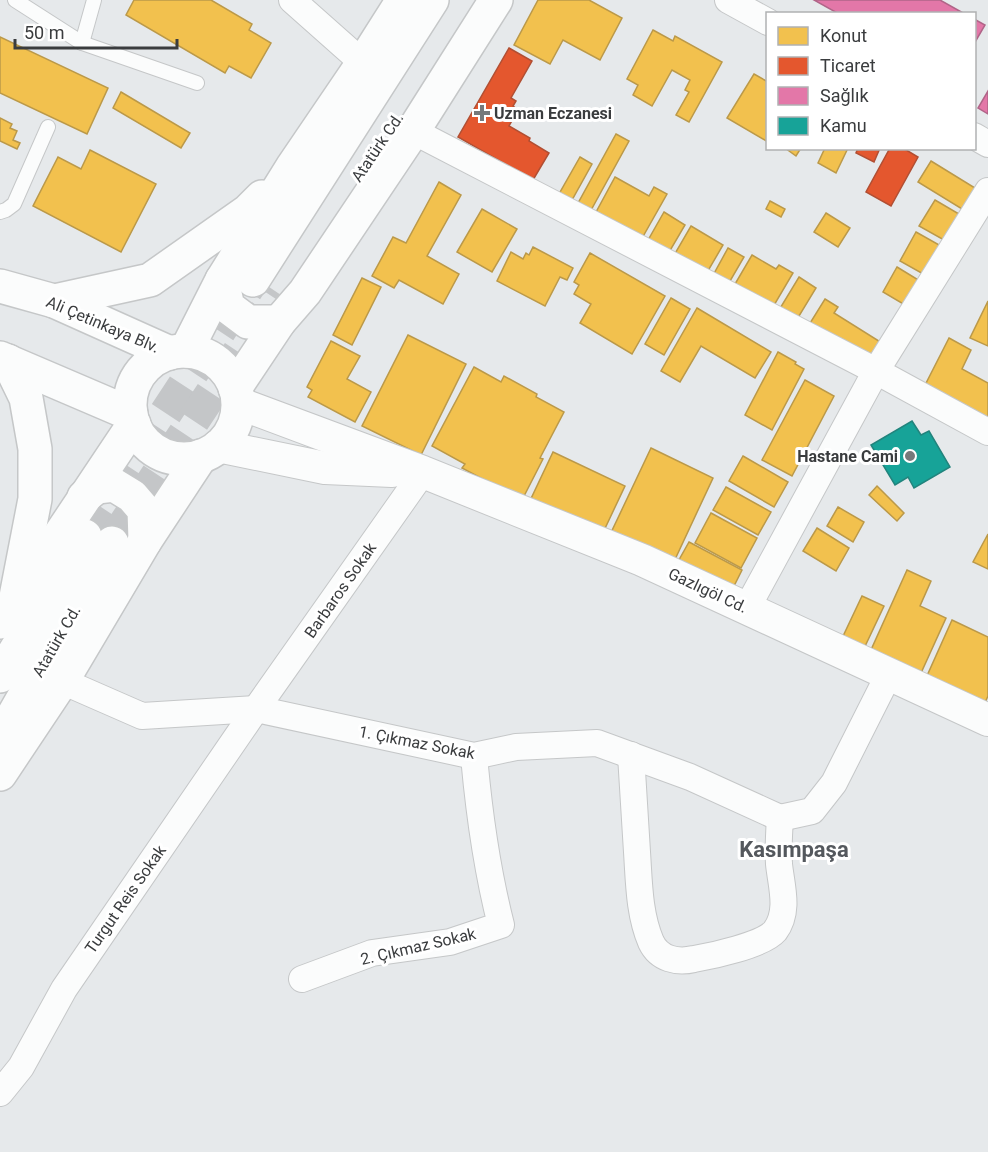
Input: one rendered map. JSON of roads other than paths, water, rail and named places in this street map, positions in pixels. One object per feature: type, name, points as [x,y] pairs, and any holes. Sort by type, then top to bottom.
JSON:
[{"type":"main road","name":"Atatürk Cd.","points":[[258,294],[432,0]]},
{"type":"main road","name":"Atatürk Cd.","points":[[258,294],[476,0]]},
{"type":"main road","points":[[209,451],[189,459],[173,458],[145,443],[136,430],[130,398],[143,369],[156,359],[178,352],[258,294],[305,292],[413,131],[496,0]]},
{"type":"main road","points":[[54,301],[150,280],[249,211],[292,166],[363,63],[399,2]]},
{"type":"main road","points":[[0,774],[62,681],[145,542],[209,451],[229,434],[236,420],[236,396],[258,294],[292,166]]},
{"type":"main road","name":"Ali Çetinkaya Blv.","points":[[0,286],[54,301],[178,352]]},
{"type":"main road","points":[[178,352],[202,354],[216,362],[227,373],[236,396]]},
{"type":"main road","points":[[4,359],[133,419]]},
{"type":"main road","points":[[4,359],[26,398],[35,449],[35,499],[7,612]]},
{"type":"main road","points":[[7,612],[133,419]]},
{"type":"main road","points":[[84,497],[97,487],[114,485],[132,496],[144,510],[145,542]]},
{"type":"main road","name":"Atatürk Cd.","points":[[0,676],[47,602],[98,539],[0,738]]},
{"type":"street","points":[[292,0],[363,63]]},
{"type":"street","points":[[728,0],[766,21]]},
{"type":"street","points":[[413,131],[876,371],[988,432]]},
{"type":"street","points":[[747,608],[876,371],[988,191]]},
{"type":"street","name":"Gazlıgöl Cd.","points":[[236,396],[642,560],[988,720]]},
{"type":"street","name":"Gazlıgöl Cd.","points":[[209,451],[325,468],[423,472]]},
{"type":"street","name":"Barbaros Sokak","points":[[256,709],[423,472]]},
{"type":"street","points":[[631,756],[639,894],[645,922],[657,951],[672,960],[685,961],[722,954],[763,939],[775,931],[780,920],[783,897],[778,847],[780,818],[812,811],[834,783],[889,674]]},
{"type":"street","name":"1. Çıkmaz Sokak","points":[[62,681],[142,716],[256,709],[474,756],[516,747],[597,743],[690,777],[780,818]]},
{"type":"street","name":"Turgut Reis Sokak","points":[[0,1093],[21,1067],[64,988],[256,709]]},
{"type":"street","name":"2. Çıkmaz Sokak","points":[[302,979],[372,953],[450,942],[501,926],[491,888],[474,756]]},
{"type":"lane","points":[[15,0],[82,43],[197,83]]},
{"type":"lane","points":[[82,43],[94,0]]},
{"type":"lane","points":[[0,212],[14,204],[48,127]]},
{"type":"tunnel","points":[[85,536],[253,280]]},
{"type":"tunnel","points":[[112,543],[278,293]]},
{"type":"place","name":"Uzman Eczanesi","points":[[482,113]]},
{"type":"place","name":"Hastane Cami","points":[[910,456]]},
{"type":"district","name":"Kasımpaşa","points":[[794,849]]}]
